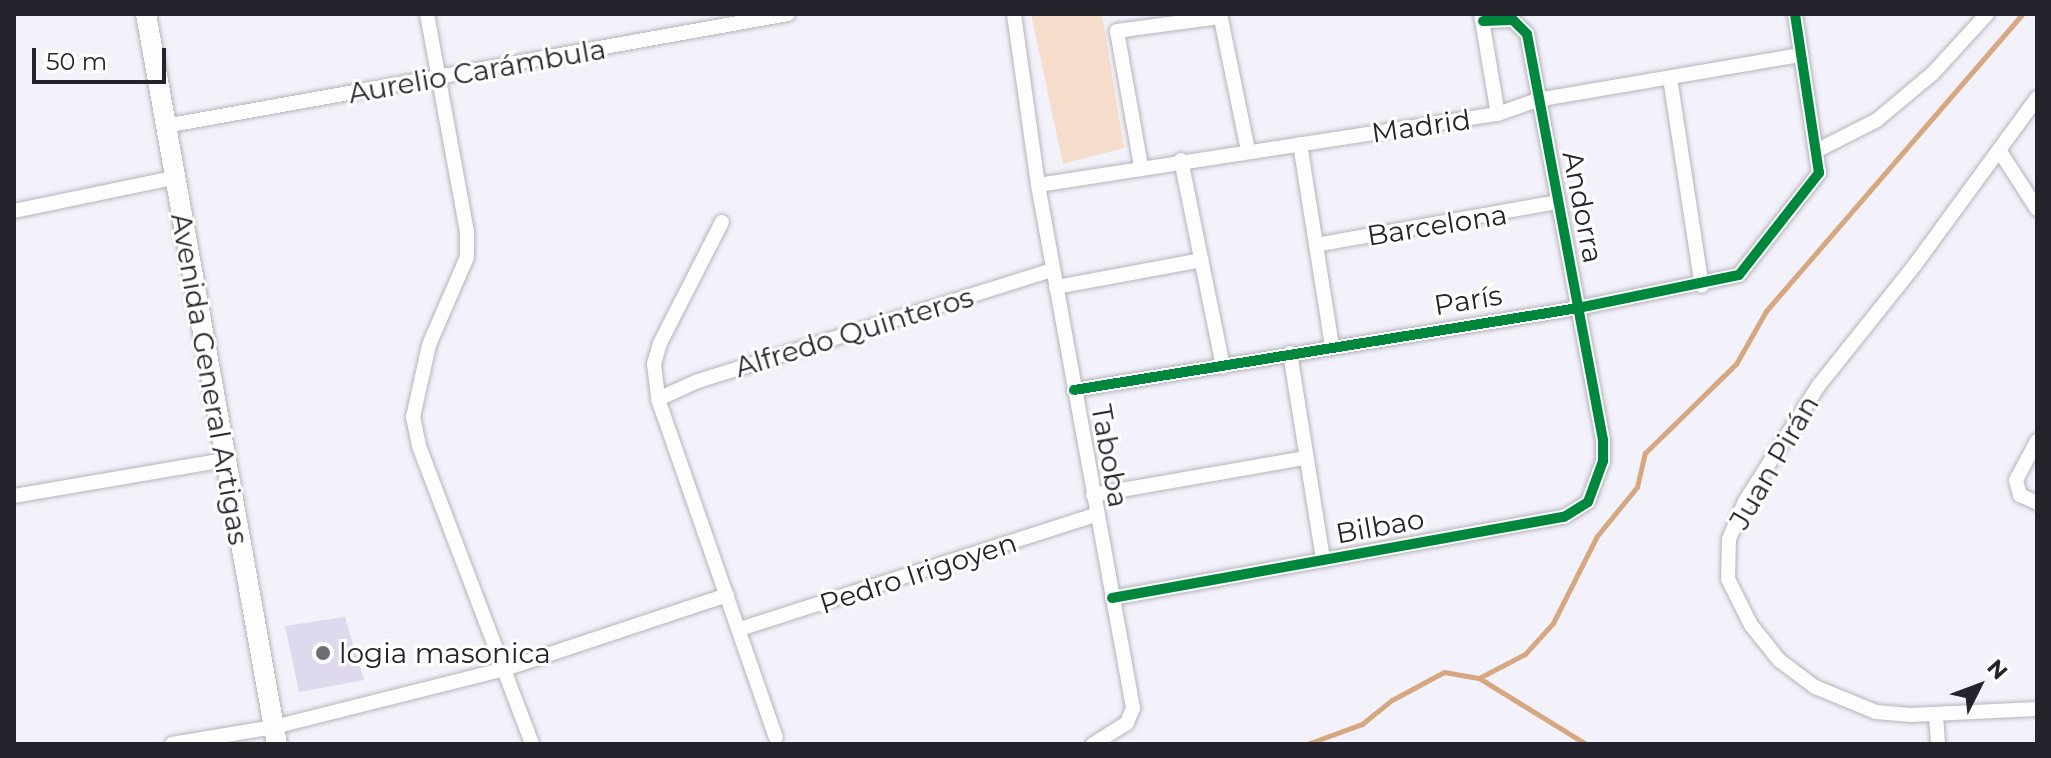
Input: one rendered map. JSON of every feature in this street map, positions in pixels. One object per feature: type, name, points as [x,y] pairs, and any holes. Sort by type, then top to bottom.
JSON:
[{"type":"main road","name":"Avenida General Artigas","points":[[146,14],[173,178],[276,736]]},
{"type":"street","points":[[427,14],[467,257],[429,345],[413,417],[419,446],[532,744]]},
{"type":"street","name":"Aurelio Carámbula","points":[[165,126],[438,79],[706,21],[788,14]]},
{"type":"street","name":"Taboba","points":[[1014,14],[1038,185],[1133,708],[1127,723],[1093,744]]},
{"type":"street","points":[[1795,14],[1816,151],[1877,120],[1933,73],[1987,14]]},
{"type":"street","points":[[1141,166],[1117,31],[1220,15],[1248,150]]},
{"type":"street","points":[[1482,18],[1498,114]]},
{"type":"street","name":"Andorra","points":[[1482,18],[1500,18],[1521,25],[1603,440]]},
{"type":"street","name":"Madrid","points":[[1038,185],[1141,166],[1498,114],[1537,100],[1801,55]]},
{"type":"street","points":[[1670,78],[1702,286]]},
{"type":"street","name":"Juan Pirán","points":[[2037,98],[1819,385],[1745,501],[1729,539],[1728,579],[1751,625],[1779,660],[1815,687],[1876,712],[1936,715],[2037,709]]},
{"type":"street","points":[[1300,144],[1332,345]]},
{"type":"street","points":[[1999,150],[2037,209]]},
{"type":"street","name":"París","points":[[1074,390],[1223,367],[1332,345],[1578,308],[1702,286],[1739,275],[1819,173],[1816,151]]},
{"type":"street","points":[[1181,160],[1223,367]]},
{"type":"street","points":[[14,211],[173,178]]},
{"type":"street","name":"Barcelona","points":[[1316,245],[1558,202]]},
{"type":"street","points":[[722,222],[660,343],[654,364],[658,399],[776,737]]},
{"type":"street","points":[[1056,287],[1202,260]]},
{"type":"street","name":"Alfredo Quinteros","points":[[658,399],[698,381],[1053,270]]},
{"type":"street","points":[[1290,353],[1323,560]]},
{"type":"street","name":"Bilbao","points":[[1112,598],[1564,517],[1588,502],[1603,461],[1603,440]]},
{"type":"street","points":[[2037,441],[2016,480],[2020,495],[2037,503]]},
{"type":"street","points":[[1093,495],[1306,458]]},
{"type":"street","points":[[14,496],[225,460]]},
{"type":"street","name":"Pedro Irigoyen","points":[[740,629],[1096,515]]},
{"type":"street","points":[[172,744],[276,736],[505,669],[727,595]]},
{"type":"street","points":[[1936,715],[1938,744]]},
{"type":"shaded area","points":[[1031,14],[1102,14],[1124,148],[1063,164]]},
{"type":"building","name":"logia masonica","points":[[345,617],[364,680],[299,692],[285,626]]},
{"type":"waterway","points":[[1307,744],[1362,724],[1392,700],[1444,672],[1479,678],[1525,654],[1553,623],[1597,536],[1637,487],[1645,453],[1736,364],[1766,311],[2022,14]]},
{"type":"waterway","points":[[1479,678],[1586,744]]},
{"type":"cycle path","points":[[1074,390],[1578,308],[1739,275],[1819,173],[1795,14]]},
{"type":"cycle path","points":[[1112,598],[1564,517],[1588,502],[1603,461],[1603,440],[1527,34],[1513,20],[1483,21]]},
{"type":"place","name":"logia masonica","points":[[323,653]]}]
